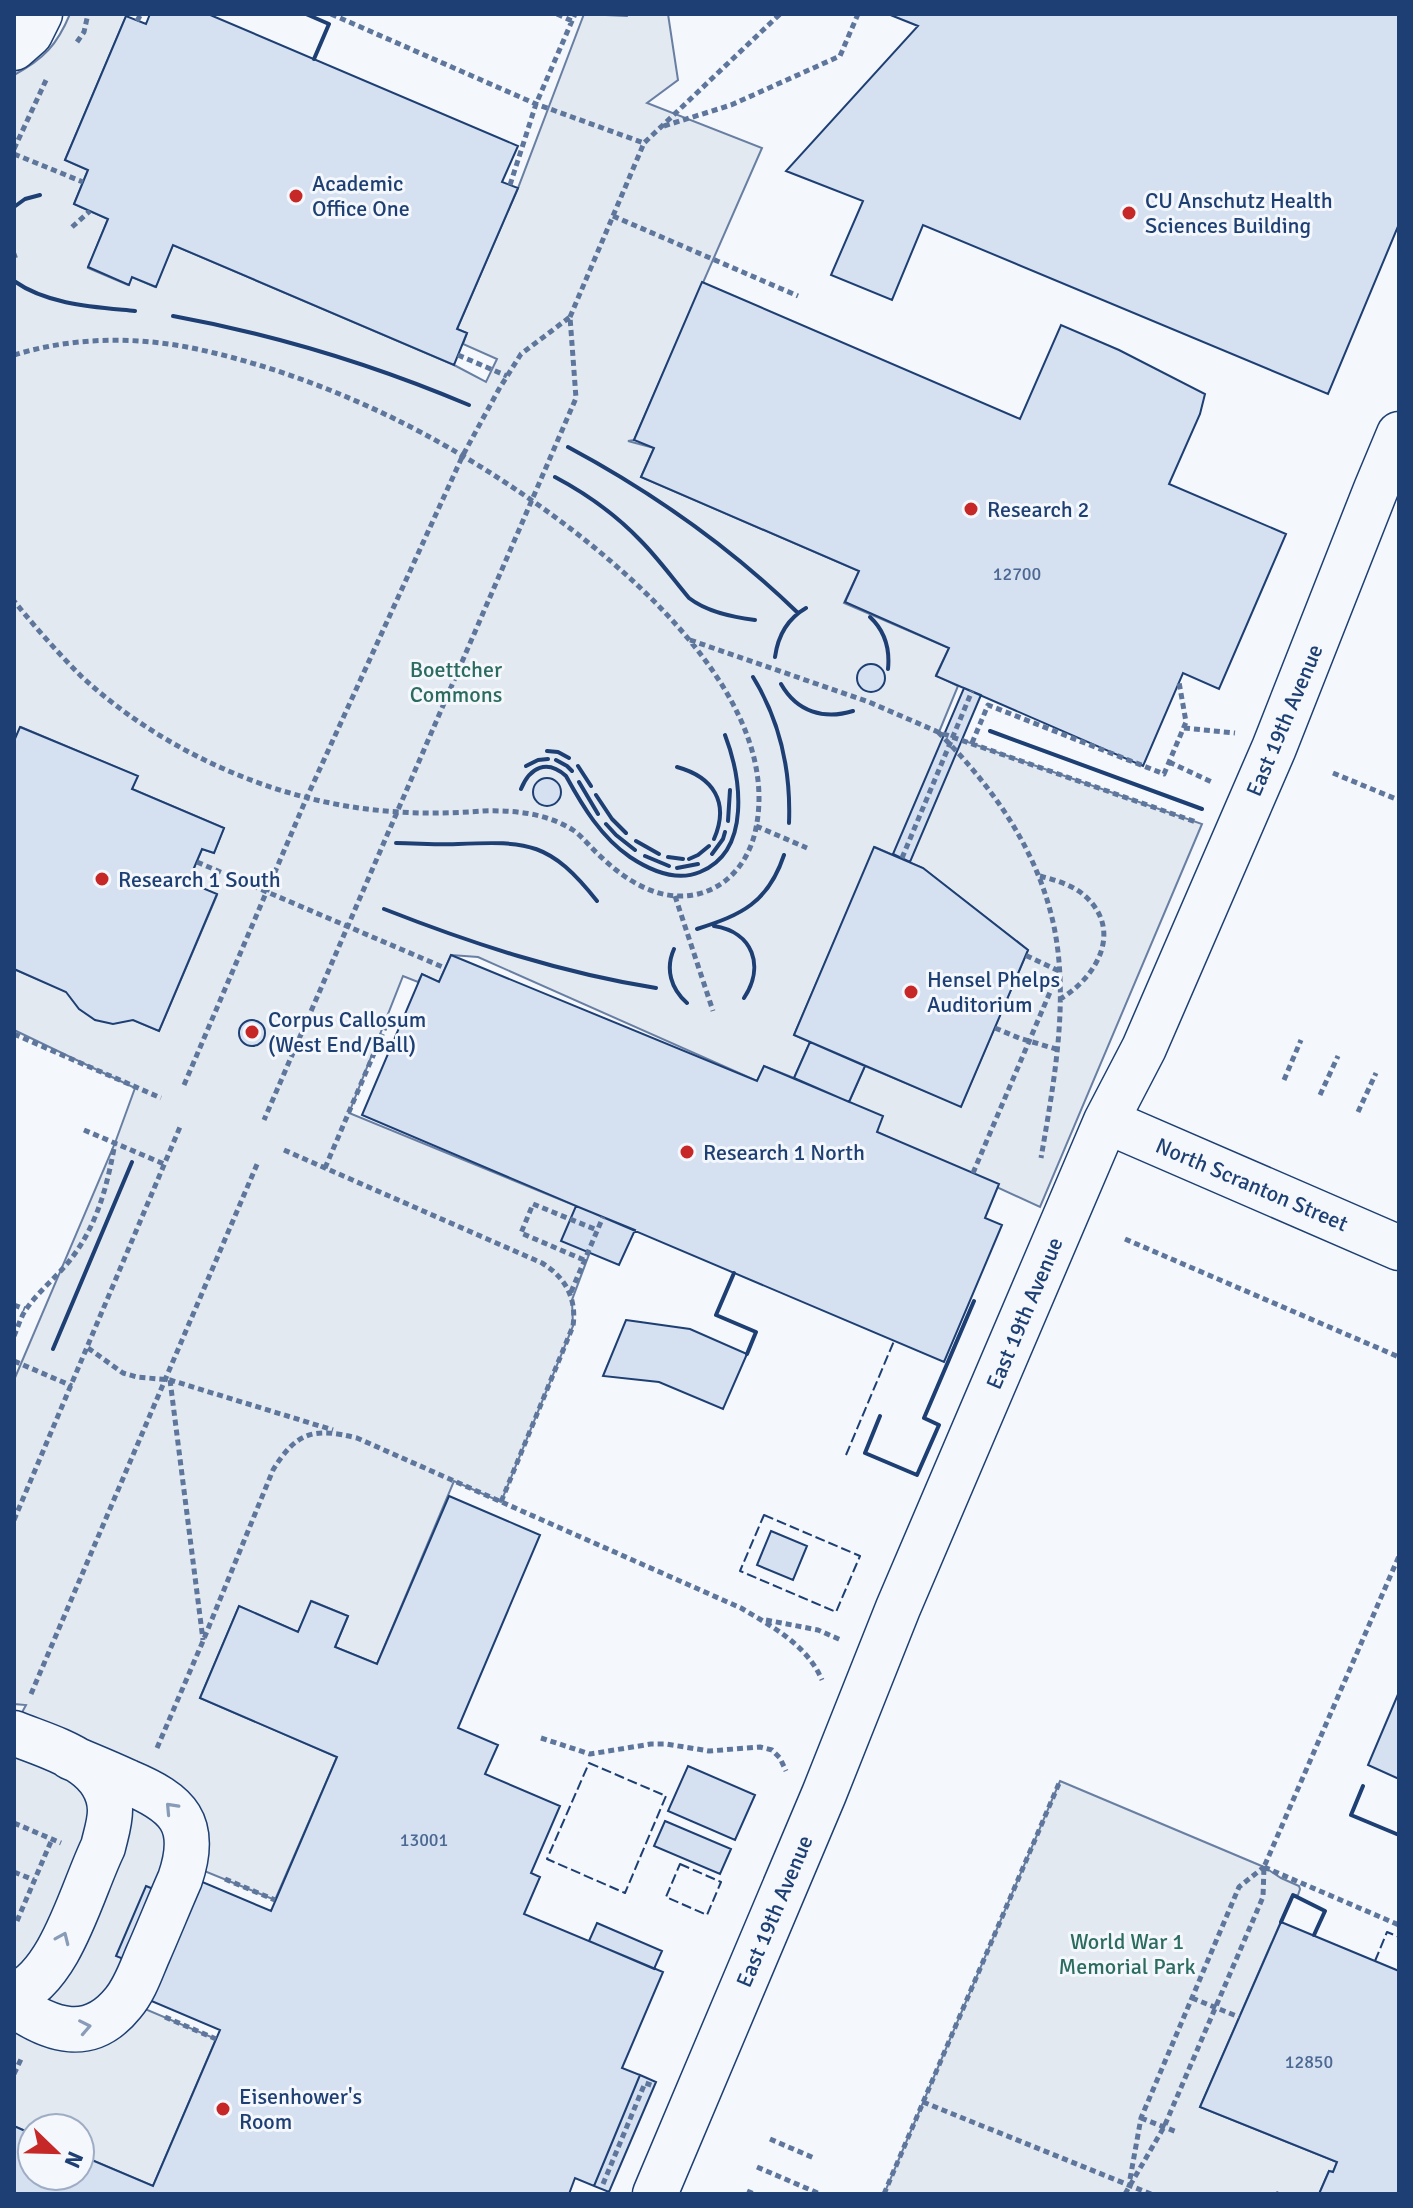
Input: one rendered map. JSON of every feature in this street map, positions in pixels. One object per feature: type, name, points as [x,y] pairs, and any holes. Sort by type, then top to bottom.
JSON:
[{"type":"street","points":[[14,48],[30,34],[40,14]]},
{"type":"street","name":"East 19th Avenue","points":[[655,2194],[824,1794],[898,1608],[1106,1121],[1144,1048],[1274,748],[1399,434]]},
{"type":"street","name":"North Scranton Street","points":[[1106,1121],[1399,1248]]},
{"type":"street","points":[[14,1995],[38,1980],[55,1957],[103,1847],[110,1812],[106,1789],[91,1770],[20,1718]]},
{"type":"street","points":[[14,2005],[36,2021],[72,2030],[95,2026],[108,2018],[124,2003],[135,1983],[185,1863],[185,1828],[169,1803],[147,1790],[70,1757]]},
{"type":"path","points":[[75,46],[84,32],[88,14]]},
{"type":"path","points":[[137,21],[141,14]]},
{"type":"path","points":[[331,14],[536,104],[644,143]]},
{"type":"path","points":[[510,185],[536,104],[574,17],[557,14]]},
{"type":"path","points":[[264,1120],[576,398],[570,317],[644,143],[780,14]]},
{"type":"path","points":[[663,126],[731,105],[840,56],[858,14]]},
{"type":"path","points":[[54,70],[34,104],[14,152],[83,182]]},
{"type":"path","points":[[72,227],[90,211]]},
{"type":"path","points":[[613,216],[798,296]]},
{"type":"path","points":[[184,1085],[307,797],[463,455],[521,354],[570,317]]},
{"type":"path","points":[[14,355],[51,346],[107,340],[155,342],[197,349],[297,378],[396,420],[463,455],[580,534],[617,566],[689,639],[731,701],[749,743],[759,803],[756,826],[745,858],[727,879],[702,893],[675,896],[651,890],[631,880],[610,866],[578,834],[541,816],[499,811],[397,812],[307,797],[252,780],[162,737],[83,677],[14,601]]},
{"type":"path","points":[[458,355],[507,376]]},
{"type":"path","points":[[689,639],[869,702],[938,732],[1202,824]]},
{"type":"path","points":[[972,743],[988,705],[1164,774],[1185,725],[1179,682]]},
{"type":"path","points":[[902,858],[972,691]]},
{"type":"path","points":[[1185,725],[1240,734]]},
{"type":"path","points":[[938,732],[987,785],[1018,833],[1039,876],[1053,923],[1060,999],[1040,1160]]},
{"type":"path","points":[[1169,762],[1219,785]]},
{"type":"path","points":[[1333,773],[1396,799]]},
{"type":"path","points":[[756,826],[807,848]]},
{"type":"path","points":[[197,862],[445,968]]},
{"type":"path","points":[[1039,876],[1065,884],[1086,897],[1101,919],[1104,934],[1103,948],[1093,970],[1079,987],[1060,999]]},
{"type":"path","points":[[675,896],[713,1011]]},
{"type":"path","points":[[1025,955],[1059,971]]},
{"type":"path","points":[[973,1173],[1059,971]]},
{"type":"path","points":[[325,1168],[387,1023]]},
{"type":"path","points":[[995,1028],[1056,1049]]},
{"type":"path","points":[[14,1034],[161,1098]]},
{"type":"path","points":[[1284,1080],[1301,1040]]},
{"type":"path","points":[[1320,1095],[1338,1056]]},
{"type":"path","points":[[1358,1112],[1376,1073]]},
{"type":"path","points":[[14,1520],[180,1127]]},
{"type":"path","points":[[84,1130],[164,1164]]},
{"type":"path","points":[[14,1336],[25,1309],[75,1254],[88,1233],[106,1189],[115,1143]]},
{"type":"path","points":[[284,1150],[542,1263],[561,1277],[570,1293],[575,1312],[571,1333],[501,1502]]},
{"type":"path","points":[[203,1641],[169,1371],[258,1162]]},
{"type":"path","points":[[584,1260],[521,1233],[533,1204],[597,1230]]},
{"type":"path","points":[[570,1293],[603,1217]]},
{"type":"path","points":[[1125,1239],[1399,1357]]},
{"type":"path","points":[[14,1305],[25,1309]]},
{"type":"path","points":[[88,1348],[123,1373],[168,1380],[357,1438],[677,1578],[759,1618],[790,1639],[818,1670],[825,1687]]},
{"type":"path","points":[[14,1361],[72,1386]]},
{"type":"path","points":[[20,1718],[168,1380]]},
{"type":"path","points":[[151,1760],[273,1470],[283,1453],[308,1434],[325,1432],[357,1438]]},
{"type":"path","points":[[1125,2194],[1164,2127],[1263,1897],[1264,1867],[1399,1556]]},
{"type":"path","points":[[759,1618],[818,1630],[853,1645]]},
{"type":"path","points":[[541,1738],[590,1754],[651,1744],[709,1751],[760,1747],[772,1750],[780,1758],[794,1781]]},
{"type":"path","points":[[884,2194],[1060,1781]]},
{"type":"path","points":[[14,1823],[52,1839],[17,1921],[14,1919]]},
{"type":"path","points":[[1264,1867],[1399,1925]]},
{"type":"path","points":[[1129,2184],[1141,2118],[1239,1887],[1264,1867]]},
{"type":"path","points":[[14,1872],[34,1880]]},
{"type":"path","points":[[1192,1998],[1239,2017]]},
{"type":"path","points":[[603,2184],[620,2133],[645,2083],[657,2088],[653,2099]]},
{"type":"path","points":[[923,2102],[1151,2194]]},
{"type":"path","points":[[1141,2118],[1177,2132]]},
{"type":"path","points":[[770,2139],[814,2158]]},
{"type":"path","points":[[757,2167],[820,2194]]},
{"type":"path","points":[[747,2191],[754,2194]]},
{"type":"green space","name":"Boettcher Commons","points":[[70,14],[127,14],[65,160],[88,170],[74,204],[108,219],[88,268],[128,285],[132,277],[155,287],[173,245],[454,365],[486,382],[497,359],[463,344],[467,333],[457,329],[518,188],[584,14],[668,14],[678,80],[647,103],[762,148],[634,440],[628,441],[654,448],[641,477],[859,571],[844,603],[949,648],[936,675],[958,686],[939,732],[1202,824],[1040,1207],[877,1132],[849,1102],[865,1066],[961,1106],[1028,950],[923,868],[875,847],[794,1035],[810,1042],[794,1078],[764,1066],[757,1081],[478,957],[451,955],[439,982],[422,974],[418,982],[403,976],[349,1113],[603,1217],[572,1300],[573,1326],[501,1502],[454,1481],[377,1664],[335,1647],[348,1616],[312,1601],[298,1632],[239,1606],[200,1698],[337,1757],[275,1900],[185,1863],[126,2001],[216,2039],[153,2186],[96,2162],[96,2112],[16,2112],[14,2126],[14,1727],[26,1705],[14,1704],[14,1380],[115,1143],[135,1088],[14,1030],[14,969],[159,1031],[217,895],[188,882],[202,849],[214,853],[224,828],[132,789],[137,776],[21,727],[14,741],[14,75],[34,63],[60,34]]},
{"type":"green space","name":"World War 1 Memorial Park","points":[[1060,1781],[1264,1867],[1299,1886],[1298,1895],[1292,1896],[1200,2107],[1337,2162],[1333,2172],[1329,2171],[1319,2194],[884,2194]]},
{"type":"building","name":"Academic Office One","points":[[150,14],[208,14],[518,146],[502,182],[518,188],[457,329],[467,333],[454,365],[173,245],[156,287],[132,277],[129,285],[88,267],[108,219],[74,204],[88,170],[65,160],[126,16],[146,24]]},
{"type":"building","name":"CU Anschutz Health Sciences Building","points":[[888,14],[1399,14],[1399,224],[1328,394],[923,225],[892,300],[831,275],[863,201],[786,171],[918,26]]},
{"type":"building","name":"Research 2","points":[[702,282],[1020,419],[1061,325],[1119,350],[1205,394],[1200,414],[1169,484],[1286,534],[1219,689],[1183,673],[1143,766],[936,676],[949,648],[845,602],[859,571],[641,477],[654,448],[634,440]]},
{"type":"building","points":[[871,664],[881,668],[885,678],[881,688],[871,692],[861,688],[857,678],[861,668]]},
{"type":"building","points":[[964,688],[981,695],[910,862],[893,854]]},
{"type":"building","name":"Research 1 South","points":[[20,727],[138,776],[132,789],[224,828],[214,853],[202,849],[188,882],[217,894],[159,1031],[133,1020],[113,1024],[95,1020],[79,1009],[66,992],[14,969],[14,741]]},
{"type":"building","points":[[547,778],[557,782],[561,792],[557,802],[547,806],[537,802],[533,792],[537,782]]},
{"type":"building","name":"Hensel Phelps Auditorium","points":[[874,847],[923,868],[1028,950],[961,1107],[794,1035]]},
{"type":"building","name":"Research 1 North","points":[[451,955],[757,1081],[764,1066],[883,1116],[877,1132],[999,1184],[985,1218],[1002,1225],[944,1362],[362,1115],[422,974],[439,982]]},
{"type":"building","name":"Corpus Callosum (West End/Ball)","points":[[252,1020],[261,1024],[265,1033],[261,1042],[252,1046],[243,1042],[239,1033],[243,1024]]},
{"type":"building","points":[[810,1042],[865,1066],[849,1102],[794,1078]]},
{"type":"building","points":[[576,1206],[635,1230],[619,1265],[561,1241]]},
{"type":"building","points":[[626,1320],[690,1329],[747,1354],[723,1409],[659,1382],[603,1376]]},
{"type":"building","points":[[449,1496],[540,1535],[458,1728],[498,1745],[485,1774],[560,1806],[531,1873],[540,1877],[524,1914],[663,1972],[622,2068],[640,2075],[594,2186],[575,2178],[569,2194],[14,2194],[14,2126],[16,2192],[96,2192],[96,2162],[153,2186],[220,2030],[142,1997],[193,1878],[271,1911],[337,1757],[200,1698],[239,1606],[298,1632],[311,1601],[348,1616],[335,1647],[377,1664]]},
{"type":"building","points":[[771,1531],[807,1546],[793,1580],[757,1565]]},
{"type":"building","points":[[1399,1692],[1399,1779],[1368,1765]]},
{"type":"building","points":[[688,1766],[755,1795],[735,1840],[668,1811]]},
{"type":"building","points":[[665,1821],[731,1849],[720,1874],[654,1846]]},
{"type":"building","points":[[146,1886],[183,1901],[153,1971],[116,1956]]},
{"type":"building","points":[[1281,1922],[1399,1971],[1399,2194],[1319,2194],[1329,2171],[1333,2172],[1337,2162],[1200,2107]]},
{"type":"building","points":[[597,1923],[662,1951],[654,1969],[589,1941]]},
{"type":"building","points":[[640,2075],[656,2082],[609,2192],[594,2186]]},
{"type":"fence","points":[[846,1455],[894,1341]]},
{"type":"fence","points":[[764,1515],[860,1556],[836,1612],[740,1571],[764,1515]]},
{"type":"fence","points":[[589,1763],[666,1796],[625,1893],[547,1859],[589,1763]]},
{"type":"fence","points":[[680,1864],[721,1882],[707,1915],[666,1897],[680,1864]]},
{"type":"fence","points":[[1375,1961],[1387,1932],[1399,1937]]},
{"type":"wall","points":[[306,14],[329,24],[314,59]]},
{"type":"wall","points":[[14,207],[25,199],[40,195]]},
{"type":"wall","points":[[14,281],[57,300],[135,311]]},
{"type":"wall","points":[[173,316],[324,352],[469,405]]},
{"type":"wall","points":[[568,447],[689,522],[798,613]]},
{"type":"wall","points":[[555,477],[621,522],[653,554],[689,598],[720,613],[755,620]]},
{"type":"wall","points":[[775,657],[784,628],[806,608]]},
{"type":"wall","points":[[870,617],[885,641],[888,669]]},
{"type":"wall","points":[[753,677],[770,711],[782,747],[788,784],[789,823]]},
{"type":"wall","points":[[781,684],[795,701],[812,711],[832,715],[853,711]]},
{"type":"wall","points":[[990,731],[1202,809]]},
{"type":"wall","points":[[521,789],[529,775],[540,768],[559,771],[566,776],[594,821],[620,849],[655,871],[691,875],[717,862],[728,848],[735,830],[738,791],[725,735]]},
{"type":"wall","points":[[547,751],[569,758]]},
{"type":"wall","points":[[526,766],[548,759]]},
{"type":"wall","points":[[556,760],[572,771]]},
{"type":"wall","points":[[578,766],[591,786]]},
{"type":"wall","points":[[677,767],[700,777],[715,793],[720,814],[714,839]]},
{"type":"wall","points":[[579,782],[598,814]]},
{"type":"wall","points":[[728,821],[730,790]]},
{"type":"wall","points":[[596,795],[626,833]]},
{"type":"wall","points":[[606,824],[635,850]]},
{"type":"wall","points":[[712,854],[725,832]]},
{"type":"wall","points":[[636,841],[659,854]]},
{"type":"wall","points":[[396,843],[503,843],[536,849],[565,867],[597,901]]},
{"type":"wall","points":[[689,859],[709,846]]},
{"type":"wall","points":[[697,929],[751,905],[770,885],[784,855]]},
{"type":"wall","points":[[645,856],[669,866]]},
{"type":"wall","points":[[668,857],[683,859]]},
{"type":"wall","points":[[677,868],[698,864]]},
{"type":"wall","points":[[384,909],[518,956],[656,988]]},
{"type":"wall","points":[[714,926],[738,935],[752,952],[754,974],[744,998]]},
{"type":"wall","points":[[674,949],[670,964],[671,978],[687,1003]]},
{"type":"wall","points":[[53,1349],[132,1162]]},
{"type":"wall","points":[[734,1273],[716,1315],[756,1332],[747,1354]]},
{"type":"wall","points":[[880,1416],[865,1453],[917,1475],[939,1425],[924,1418],[974,1301]]},
{"type":"wall","points":[[1363,1786],[1351,1815],[1399,1835]]},
{"type":"wall","points":[[1281,1922],[1293,1895],[1325,1911],[1314,1935]]},
{"type":"place","name":"Academic Office One","points":[[296,196]]},
{"type":"place","name":"CU Anschutz Health Sciences Building","points":[[1129,213]]},
{"type":"place","name":"Research 2","points":[[971,509]]},
{"type":"place","name":"Research 1 South","points":[[102,879]]},
{"type":"place","name":"Hensel Phelps Auditorium","points":[[911,992]]},
{"type":"place","name":"Corpus Callosum (West End/Ball)","points":[[252,1032]]},
{"type":"place","name":"Research 1 North","points":[[687,1152]]},
{"type":"place","name":"Eisenhower's Room","points":[[223,2109]]}]
